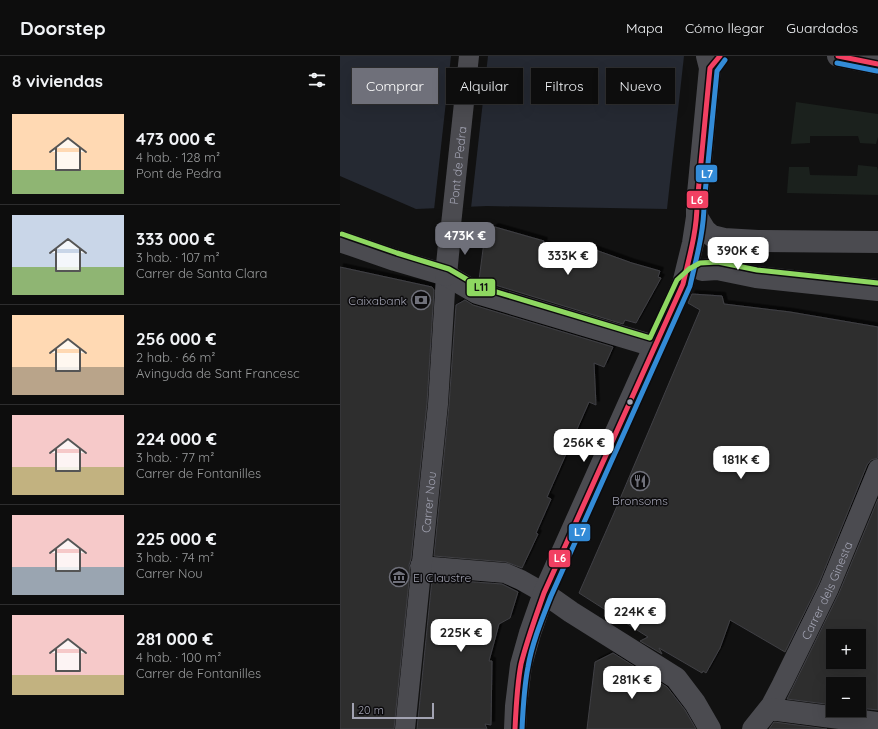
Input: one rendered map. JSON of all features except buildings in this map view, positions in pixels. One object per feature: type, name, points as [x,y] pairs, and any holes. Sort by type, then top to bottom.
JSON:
[{"type":"street","name":"Pont de Pedra","points":[[446,275],[469,56]]},
{"type":"street","points":[[838,56],[878,64]]},
{"type":"street","points":[[515,729],[521,665],[530,632],[544,593],[683,284],[693,243],[697,217],[697,197],[712,60]]},
{"type":"street","points":[[697,217],[705,230],[712,236],[724,239],[758,241],[878,242]]},
{"type":"street","points":[[340,241],[395,260],[446,275],[478,293],[654,346]]},
{"type":"street","points":[[683,284],[693,275],[758,241]]},
{"type":"street","points":[[702,270],[717,269],[756,276],[878,290]]},
{"type":"street","name":"Carrer Nou","points":[[404,729],[438,404],[446,275]]},
{"type":"street","name":"Carrer dels Ginesta","points":[[769,708],[829,588],[878,469]]},
{"type":"street","points":[[420,566],[505,573],[522,580],[676,678],[695,703],[710,729]]},
{"type":"street","points":[[754,729],[769,708],[878,723]]},
{"type":"shaded area","points":[[340,56],[684,56],[667,209],[487,206],[416,209],[340,176]]},
{"type":"shaded area","points":[[796,102],[878,114],[878,137],[876,144],[860,143],[858,136],[810,136],[810,143],[791,144]]},
{"type":"shaded area","points":[[858,165],[877,167],[878,195],[787,193],[789,167],[809,167],[810,175],[857,176]]},
{"type":"pier","points":[[451,56],[488,56],[487,68],[450,68]]},
{"type":"pier","points":[[446,101],[446,104],[483,104],[471,208],[434,210]]},
{"type":"transit line","name":"L6","points":[[515,729],[521,664],[544,593],[683,284],[696,224],[710,68],[720,56]]},
{"type":"transit line","name":"L6","points":[[838,56],[878,64]]},
{"type":"transit line","name":"L7","points":[[522,729],[524,698],[530,658],[541,622],[551,596],[690,286],[703,225],[717,71],[725,60]]},
{"type":"transit line","name":"L7","points":[[837,63],[877,71]]},
{"type":"transit line","name":"L11","points":[[342,234],[449,269],[480,287],[650,338],[677,280],[689,269],[700,263],[718,262],[757,270],[878,283]]},
{"type":"place","name":"Caixabank","points":[[421,300]]},
{"type":"place","name":"Bronsoms","points":[[640,481]]},
{"type":"place","name":"El Claustre","points":[[399,577]]}]
